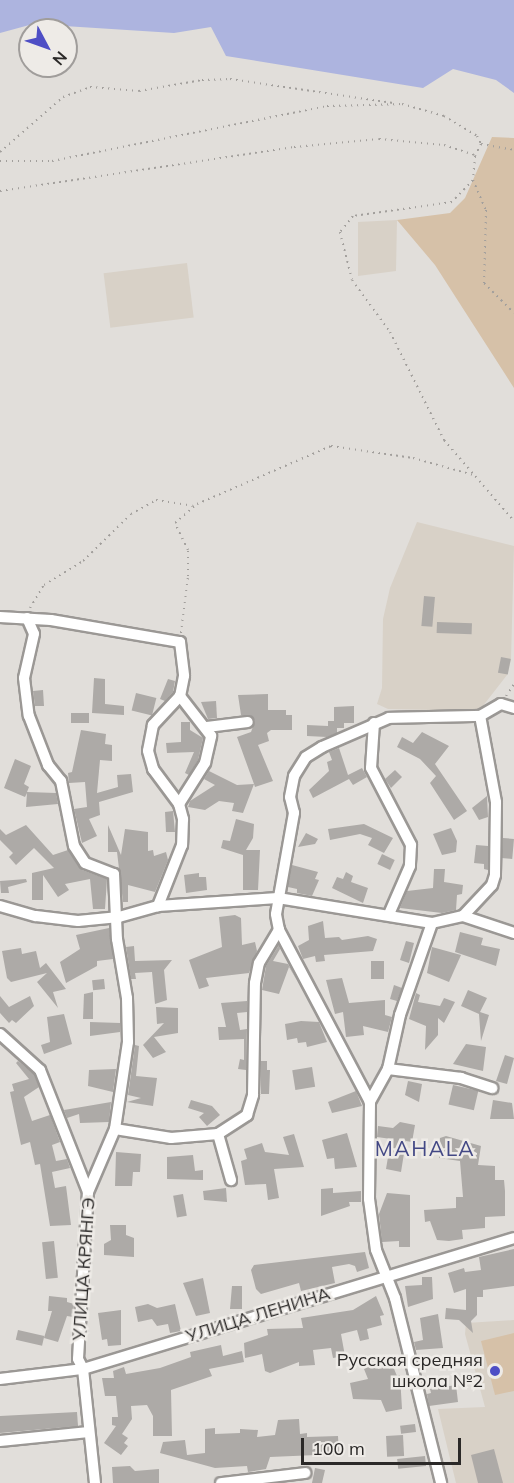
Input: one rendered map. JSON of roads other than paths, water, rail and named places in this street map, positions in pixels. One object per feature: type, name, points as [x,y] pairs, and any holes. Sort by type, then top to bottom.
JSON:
[{"type":"street","points":[[0,617],[27,618],[180,642],[184,676],[180,696],[153,725],[148,751],[153,769],[179,804],[182,844],[158,906]]},
{"type":"street","name":"УЛИЦА КРЯНГЭ","points":[[27,618],[34,634],[24,678],[29,716],[48,765],[62,781],[74,846],[85,863],[114,874],[128,1042],[115,1129],[88,1192],[78,1359],[83,1369],[95,1483]]},
{"type":"street","points":[[179,804],[205,763],[211,736],[207,727],[180,696]]},
{"type":"street","points":[[370,1102],[279,930],[278,898],[294,813],[290,797],[294,776],[306,757],[321,747],[374,723],[400,716],[480,716],[501,704],[514,708]]},
{"type":"street","points":[[462,916],[492,885],[495,875],[496,802],[480,716]]},
{"type":"street","points":[[207,727],[248,722]]},
{"type":"street","points":[[374,723],[370,768],[411,845],[410,866],[389,914]]},
{"type":"street","points":[[0,906],[60,921],[118,917],[158,906],[278,898],[389,914],[432,923],[462,916],[514,933]]},
{"type":"street","points":[[432,923],[400,1015],[388,1069],[370,1102],[369,1198],[376,1250],[387,1275],[441,1483]]},
{"type":"street","points":[[115,1129],[171,1138],[218,1134],[236,1125],[251,1104],[255,984],[259,963],[279,930]]},
{"type":"street","points":[[0,1034],[40,1070],[88,1192]]},
{"type":"street","points":[[388,1069],[461,1078],[492,1088]]},
{"type":"street","points":[[218,1134],[231,1180]]},
{"type":"street","name":"УЛИЦА ЛЕНИНА","points":[[0,1379],[83,1369],[514,1238]]},
{"type":"street","points":[[0,1441],[89,1432]]},
{"type":"street","points":[[221,1483],[305,1473]]},
{"type":"water","points":[[0,0],[514,0],[514,93],[496,80],[453,69],[423,88],[226,56],[211,27],[174,33],[78,27],[78,18],[18,18],[18,28],[0,33]]},
{"type":"place","name":"Русская средняя школа №2","points":[[495,1371]]},
{"type":"district","name":"MAHALA","points":[[425,1148]]}]
